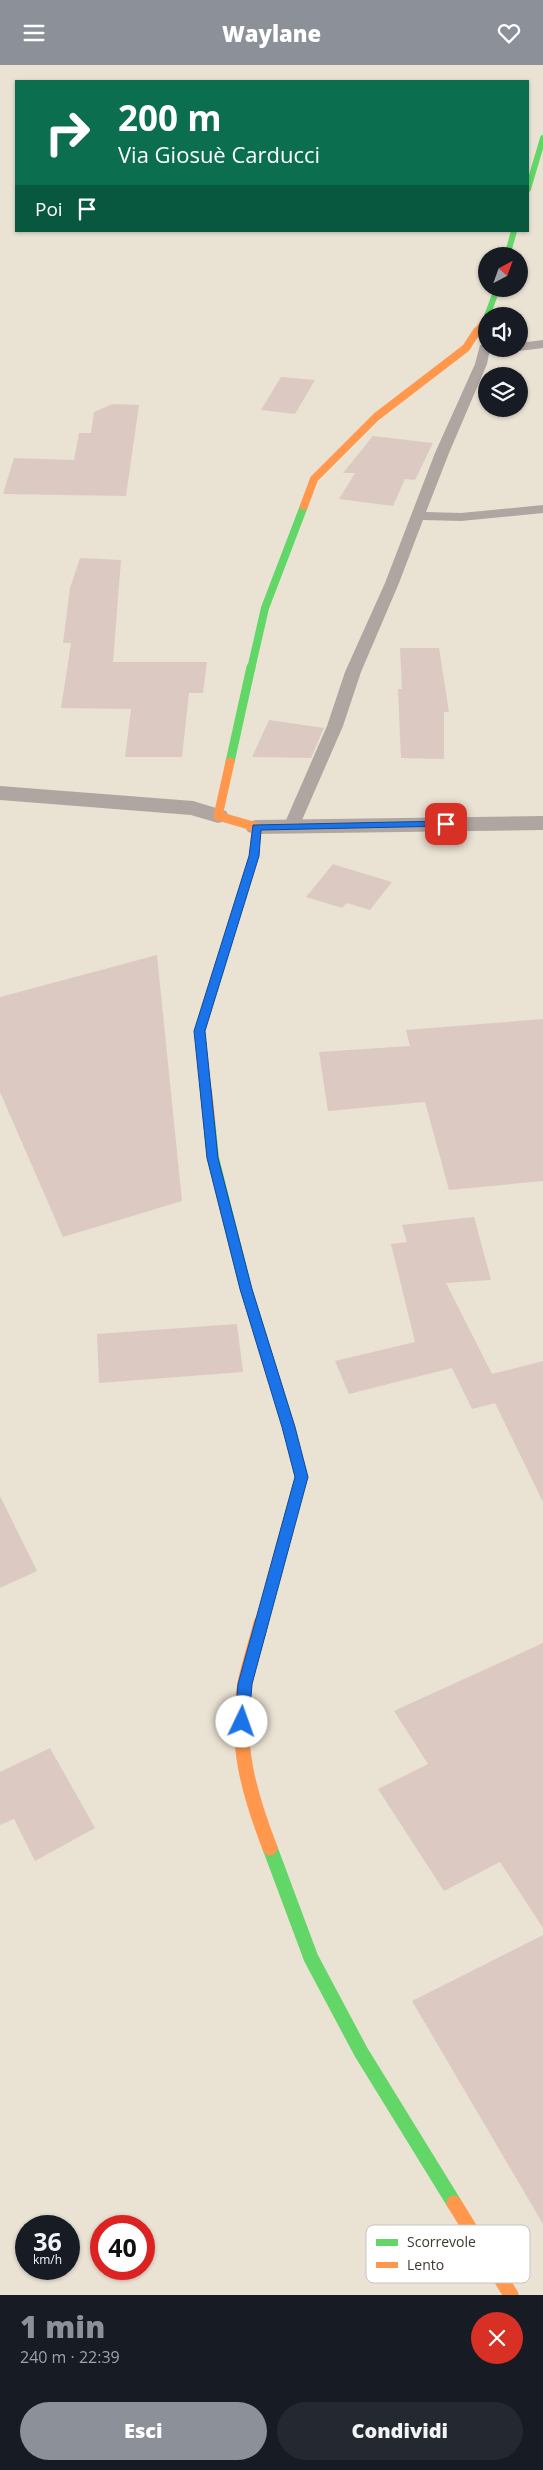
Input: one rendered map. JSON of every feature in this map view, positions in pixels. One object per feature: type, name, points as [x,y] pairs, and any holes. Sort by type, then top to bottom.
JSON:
[{"type":"street","points":[[529,186],[543,138]]},
{"type":"street","points":[[510,247],[514,232]]},
{"type":"street","points":[[218,815],[265,608],[314,479],[376,417],[466,348],[478,330]]},
{"type":"street","points":[[0,793],[193,808],[256,827],[543,823]]},
{"type":"street","points":[[256,827],[254,856],[200,1031],[213,1158],[246,1289],[289,1427],[301,1477],[245,1684],[241,1741],[252,1801],[311,1958],[361,2052],[468,2225]]},
{"type":"street","points":[[504,2283],[511,2295]]},
{"type":"lane","points":[[528,346],[543,344]]},
{"type":"lane","points":[[466,348],[478,348]]},
{"type":"lane","points":[[291,827],[335,726],[353,672],[483,357]]},
{"type":"lane","points":[[418,516],[461,517],[543,509]]},
{"type":"building","points":[[281,377],[315,380],[295,414],[261,410]]},
{"type":"building","points":[[113,404],[139,405],[126,496],[3,494],[14,458],[74,460],[79,433],[91,433],[94,412]]},
{"type":"building","points":[[373,436],[433,443],[415,480],[405,479],[393,506],[339,499],[355,473],[343,473]]},
{"type":"building","points":[[80,558],[121,560],[113,662],[207,662],[203,693],[189,693],[182,757],[125,757],[131,709],[61,708],[71,643],[63,643],[70,588]]},
{"type":"building","points":[[400,648],[439,648],[449,712],[444,712],[444,759],[401,758],[398,689],[402,689]]},
{"type":"building","points":[[269,720],[324,728],[311,758],[252,757]]},
{"type":"building","points":[[333,864],[392,882],[370,910],[347,903],[342,908],[306,897]]},
{"type":"building","points":[[157,955],[182,1201],[63,1237],[0,1092],[0,997]]},
{"type":"building","points":[[543,1019],[543,1181],[449,1190],[425,1102],[328,1111],[319,1052],[410,1046],[406,1030]]},
{"type":"building","points":[[474,1217],[491,1280],[446,1283],[492,1374],[543,1361],[543,1502],[495,1403],[472,1409],[452,1368],[349,1394],[335,1361],[415,1342],[391,1244],[407,1242],[402,1225]]},
{"type":"building","points":[[237,1324],[243,1372],[99,1383],[97,1334]]},
{"type":"building","points":[[0,1496],[37,1571],[0,1588]]},
{"type":"building","points":[[543,1643],[543,1928],[500,1862],[444,1891],[378,1789],[428,1764],[394,1711]]},
{"type":"building","points":[[50,1748],[95,1828],[35,1861],[14,1819],[0,1825],[0,1772]]},
{"type":"building","points":[[543,1935],[543,2224],[412,2001]]},
{"type":"traffic: fast","points":[[529,186],[543,138]]},
{"type":"traffic: fast","points":[[510,247],[514,232]]},
{"type":"traffic: fast","points":[[490,307],[494,297]]},
{"type":"traffic: fast","points":[[230,762],[265,608],[304,506]]},
{"type":"traffic: fast","points":[[209,1119],[213,1158],[246,1289],[289,1427],[301,1477],[288,1524]]},
{"type":"traffic: fast","points":[[270,1848],[311,1958],[361,2052],[454,2203]]},
{"type":"traffic: slow","points":[[304,506],[314,479],[376,417],[466,348],[478,330]]},
{"type":"traffic: slow","points":[[209,1119],[200,1031],[254,856],[256,827],[218,816],[230,762]]},
{"type":"traffic: slow","points":[[270,1848],[252,1801],[241,1741],[245,1684],[288,1524]]},
{"type":"traffic: slow","points":[[454,2203],[468,2225]]},
{"type":"traffic: slow","points":[[504,2283],[511,2295]]},
{"type":"route","points":[[242,1722],[245,1684],[301,1477],[289,1427],[246,1289],[213,1158],[200,1031],[254,856],[256,827],[446,824]]}]
